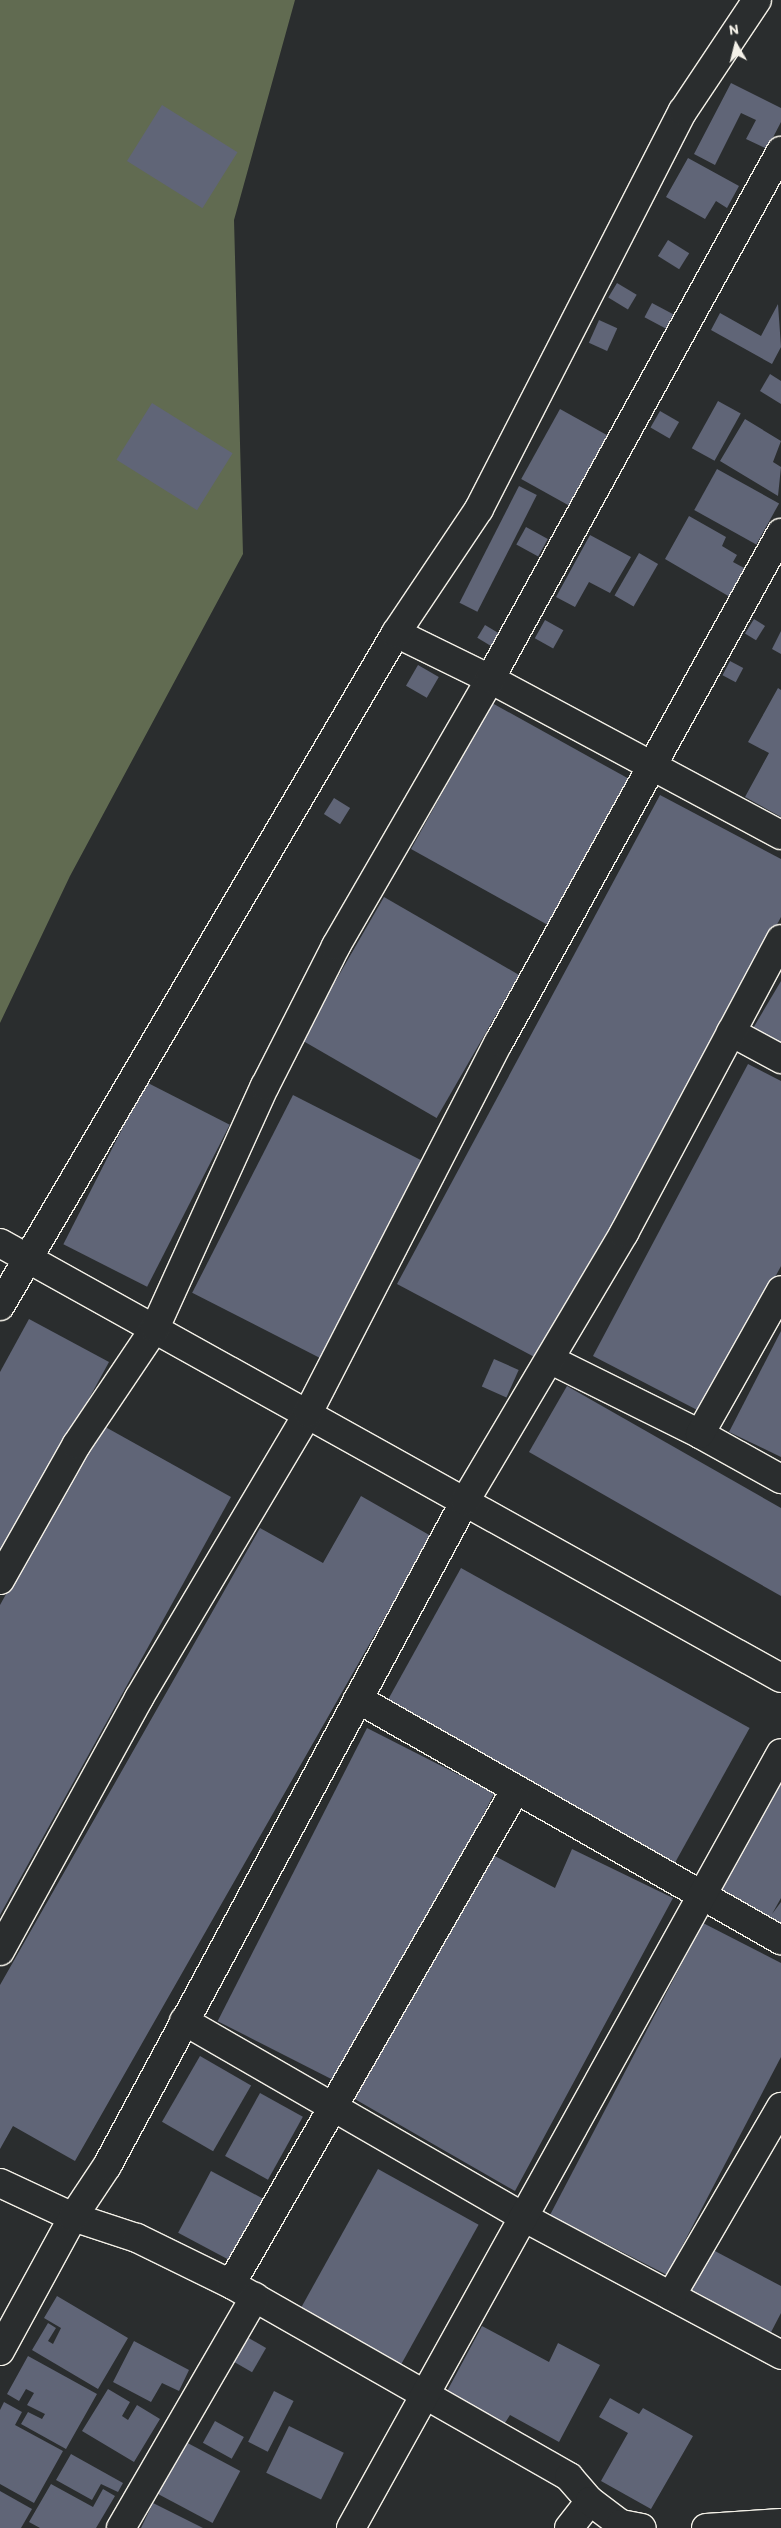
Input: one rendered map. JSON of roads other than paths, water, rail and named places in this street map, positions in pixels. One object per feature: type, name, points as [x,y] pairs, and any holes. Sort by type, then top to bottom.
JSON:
[{"type":"street","points":[[0,1306],[396,633],[479,509],[683,111],[757,0]]},
{"type":"street","points":[[0,1580],[77,1444],[155,1328],[265,1086],[336,946],[490,679],[781,151]]},
{"type":"street","points":[[0,1951],[139,1698],[308,1413],[499,1042],[781,533]]},
{"type":"street","points":[[396,633],[490,679],[781,835]]},
{"type":"street","points":[[0,2351],[73,2218],[107,2166],[465,1501],[551,1360],[624,1233],[781,939]]},
{"type":"street","points":[[731,1032],[781,1059]]},
{"type":"street","points":[[0,1243],[29,1257],[781,1678]]},
{"type":"street","points":[[700,1434],[781,1290]]},
{"type":"street","points":[[551,1360],[700,1434],[781,1479]]},
{"type":"street","points":[[358,1699],[781,1940]]},
{"type":"street","points":[[351,2528],[781,1753]]},
{"type":"street","points":[[231,2284],[335,2108],[516,1790]]},
{"type":"street","points":[[184,2021],[524,2217],[781,2355]]},
{"type":"street","points":[[671,2296],[781,2106]]},
{"type":"street","points":[[0,2183],[73,2218],[137,2238],[231,2284],[569,2477],[590,2501],[621,2524],[642,2528]]},
{"type":"street","points":[[121,2528],[255,2297]]},
{"type":"street","points":[[569,2528],[590,2501]]},
{"type":"street","points":[[706,2528],[781,2524]]}]
